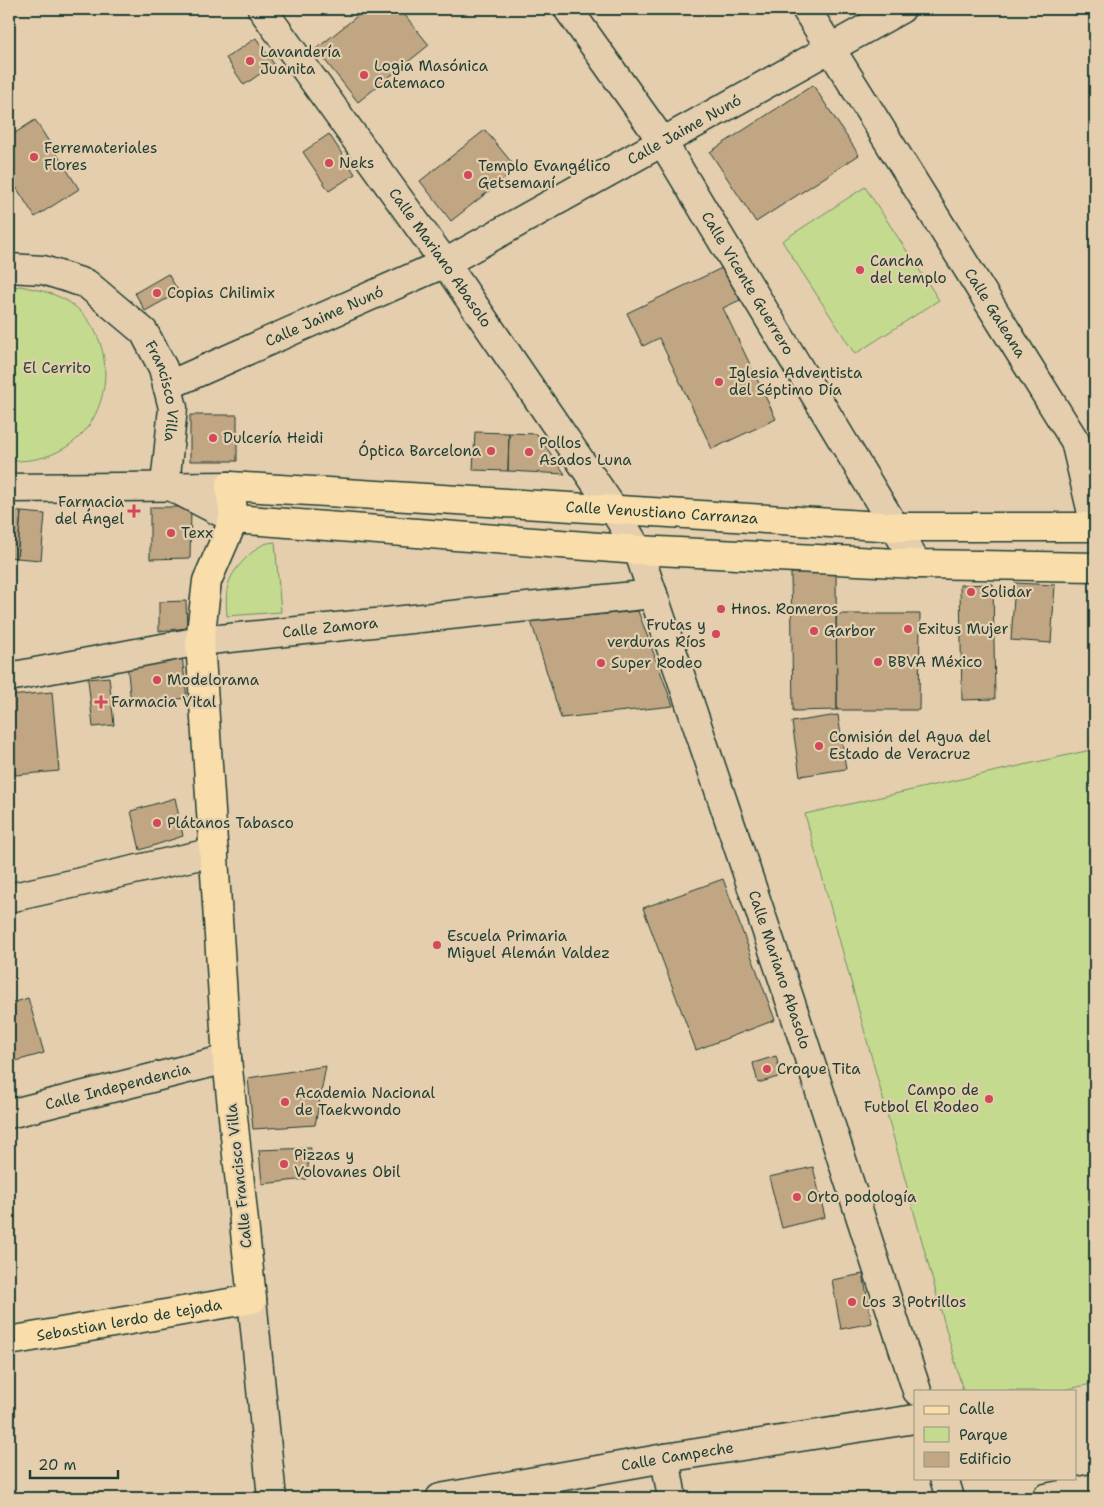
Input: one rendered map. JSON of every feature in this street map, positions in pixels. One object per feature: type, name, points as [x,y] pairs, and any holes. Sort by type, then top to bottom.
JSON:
[{"type":"main road","name":"Calle Venustiano Carranza","points":[[230,486],[896,527],[1095,526]]},
{"type":"main road","points":[[230,486],[234,519],[638,550],[917,564],[1095,567]]},
{"type":"main road","name":"Calle Francisco Villa","points":[[234,519],[207,581],[200,641],[227,1059],[252,1299]]},
{"type":"main road","name":"Sebastian lerdo de tejada","points":[[9,1341],[252,1299]]},
{"type":"street","name":"Calle Mariano Abasolo","points":[[262,9],[445,263],[614,510],[638,550],[796,1018],[917,1390]]},
{"type":"street","name":"Calle Vicente Guerrero","points":[[568,9],[662,141],[917,564]]},
{"type":"street","name":"Calle Galeana","points":[[806,9],[1075,441],[1095,526]]},
{"type":"street","name":"Calle Jaime Nunó","points":[[167,386],[445,263],[901,9]]},
{"type":"street","name":"Francisco Villa","points":[[9,268],[43,270],[87,284],[144,332],[163,368],[173,408],[165,485]]},
{"type":"street","points":[[9,488],[165,485],[230,486]]},
{"type":"street","points":[[165,485],[196,498],[234,519]]},
{"type":"street","name":"Calle Zamora","points":[[9,677],[200,641],[652,594]]},
{"type":"street","points":[[9,898],[214,852]]},
{"type":"street","name":"Calle Independencia","points":[[9,1114],[227,1059]]},
{"type":"street","name":"Calle Francisco Villa","points":[[252,1299],[272,1498]]},
{"type":"street","name":"Calle Campeche","points":[[440,1498],[665,1458],[914,1419]]},
{"type":"street","points":[[665,1458],[672,1498]]},
{"type":"street","points":[[945,1480],[950,1498]]},
{"type":"street","points":[[1046,1498],[1095,1488]]},
{"type":"green space","name":"Cancha del templo","points":[[865,187],[939,300],[855,354],[782,241]]},
{"type":"green space","name":"El Cerrito","points":[[20,286],[48,292],[61,298],[73,305],[89,321],[99,340],[104,361],[104,383],[100,404],[90,424],[76,440],[45,457],[9,461],[9,288]]},
{"type":"green space","points":[[275,542],[281,612],[227,616],[227,589],[232,576],[248,556],[263,544]]},
{"type":"green space","name":"Campo de Futbol El Rodeo","points":[[1095,749],[1095,1383],[1064,1390],[963,1390],[805,814]]},
{"type":"building","name":"Logia Masónica Catemaco","points":[[366,9],[400,9],[429,45],[358,102],[316,49]]},
{"type":"building","name":"Lavandería Juanita","points":[[256,38],[274,64],[244,85],[226,58]]},
{"type":"building","points":[[813,85],[859,155],[756,222],[710,152]]},
{"type":"building","name":"Ferremateriales Flores","points":[[35,120],[79,189],[35,217],[9,176],[9,137]]},
{"type":"building","name":"Templo Evangélico Getsemaní","points":[[485,130],[517,169],[451,221],[420,181]]},
{"type":"building","name":"Neks","points":[[329,134],[355,174],[329,191],[303,152]]},
{"type":"building","name":"Iglesia Adventista del Séptimo Día","points":[[724,267],[740,300],[723,308],[776,419],[712,449],[659,338],[643,346],[627,313]]},
{"type":"building","name":"Copias Chilimix","points":[[168,274],[179,292],[145,311],[135,293]]},
{"type":"building","name":"Dulcería Heidi","points":[[190,415],[237,415],[237,461],[190,461]]},
{"type":"building","name":"Óptica Barcelona","points":[[475,432],[509,433],[508,471],[473,470]]},
{"type":"building","name":"Pollos Asados Luna","points":[[509,433],[537,434],[565,474],[508,471]]},
{"type":"building","name":"Texx","points":[[150,507],[191,507],[190,558],[150,559]]},
{"type":"building","points":[[9,511],[21,512],[17,558],[9,557]]},
{"type":"building","points":[[21,512],[45,514],[41,560],[17,558]]},
{"type":"building","name":"Garbor","points":[[836,572],[837,710],[793,711],[791,573]]},
{"type":"building","points":[[1015,583],[1055,585],[1051,643],[1011,640]]},
{"type":"building","points":[[993,584],[995,699],[962,700],[960,585]]},
{"type":"building","points":[[186,601],[187,628],[159,631],[159,602]]},
{"type":"building","name":"Super Rodeo","points":[[638,611],[673,706],[561,718],[531,621]]},
{"type":"building","name":"BBVA México","points":[[836,614],[920,614],[919,710],[837,710]]},
{"type":"building","name":"Modelorama","points":[[182,656],[187,698],[131,704],[127,662]]},
{"type":"building","name":"Farmacia Vital","points":[[109,677],[114,725],[93,727],[88,679]]},
{"type":"building","points":[[52,692],[59,771],[15,775],[9,696]]},
{"type":"building","name":"Comisión del Agua del Estado de Veracruz","points":[[838,715],[846,769],[800,776],[792,722]]},
{"type":"building","name":"Plátanos Tabasco","points":[[175,798],[183,836],[140,850],[131,811]]},
{"type":"building","points":[[723,879],[775,1020],[696,1050],[643,908]]},
{"type":"building","points":[[28,998],[44,1053],[9,1063],[9,1004]]},
{"type":"building","name":"Croque Tita","points":[[776,1056],[781,1076],[758,1083],[753,1063]]},
{"type":"building","name":"Academia Nacional de Taekwondo","points":[[326,1066],[315,1125],[253,1129],[248,1078]]},
{"type":"building","name":"Pizzas y Volovanes Obil","points":[[311,1148],[306,1179],[262,1184],[259,1150]]},
{"type":"building","name":"Orto podología","points":[[813,1167],[825,1217],[782,1228],[769,1177]]},
{"type":"building","name":"Los 3 Potrillos","points":[[863,1274],[872,1323],[841,1329],[832,1280]]},
{"type":"place","name":"Lavandería Juanita","points":[[250,61]]},
{"type":"place","name":"Logia Masónica Catemaco","points":[[364,75]]},
{"type":"place","name":"Ferremateriales Flores","points":[[34,157]]},
{"type":"place","name":"Neks","points":[[329,163]]},
{"type":"place","name":"Templo Evangélico Getsemaní","points":[[468,175]]},
{"type":"place","name":"Cancha del templo","points":[[860,270]]},
{"type":"place","name":"Copias Chilimix","points":[[157,293]]},
{"type":"place","name":"Iglesia Adventista del Séptimo Día","points":[[719,382]]},
{"type":"place","name":"Dulcería Heidi","points":[[213,438]]},
{"type":"place","name":"Óptica Barcelona","points":[[491,451]]},
{"type":"place","name":"Pollos Asados Luna","points":[[529,452]]},
{"type":"place","name":"Farmacia del Ángel","points":[[134,511]]},
{"type":"place","name":"Texx","points":[[171,533]]},
{"type":"place","name":"Solidar","points":[[971,592]]},
{"type":"place","name":"Hnos. Romeros","points":[[721,609]]},
{"type":"place","name":"Exitus Mujer","points":[[908,629]]},
{"type":"place","name":"Garbor","points":[[814,631]]},
{"type":"place","name":"Frutas y verduras Ríos","points":[[716,634]]},
{"type":"place","name":"BBVA México","points":[[878,662]]},
{"type":"place","name":"Super Rodeo","points":[[601,663]]},
{"type":"place","name":"Modelorama","points":[[157,680]]},
{"type":"place","name":"Farmacia Vital","points":[[101,702]]},
{"type":"place","name":"Comisión del Agua del Estado de Veracruz","points":[[819,746]]},
{"type":"place","name":"Plátanos Tabasco","points":[[157,823]]},
{"type":"place","name":"Escuela Primaria Miguel Alemán Valdez","points":[[437,945]]},
{"type":"place","name":"Croque Tita","points":[[767,1069]]},
{"type":"place","name":"Campo de Futbol El Rodeo","points":[[989,1099]]},
{"type":"place","name":"Academia Nacional de Taekwondo","points":[[285,1102]]},
{"type":"place","name":"Pizzas y Volovanes Obil","points":[[284,1164]]},
{"type":"place","name":"Orto podología","points":[[797,1197]]},
{"type":"place","name":"Los 3 Potrillos","points":[[852,1302]]}]
